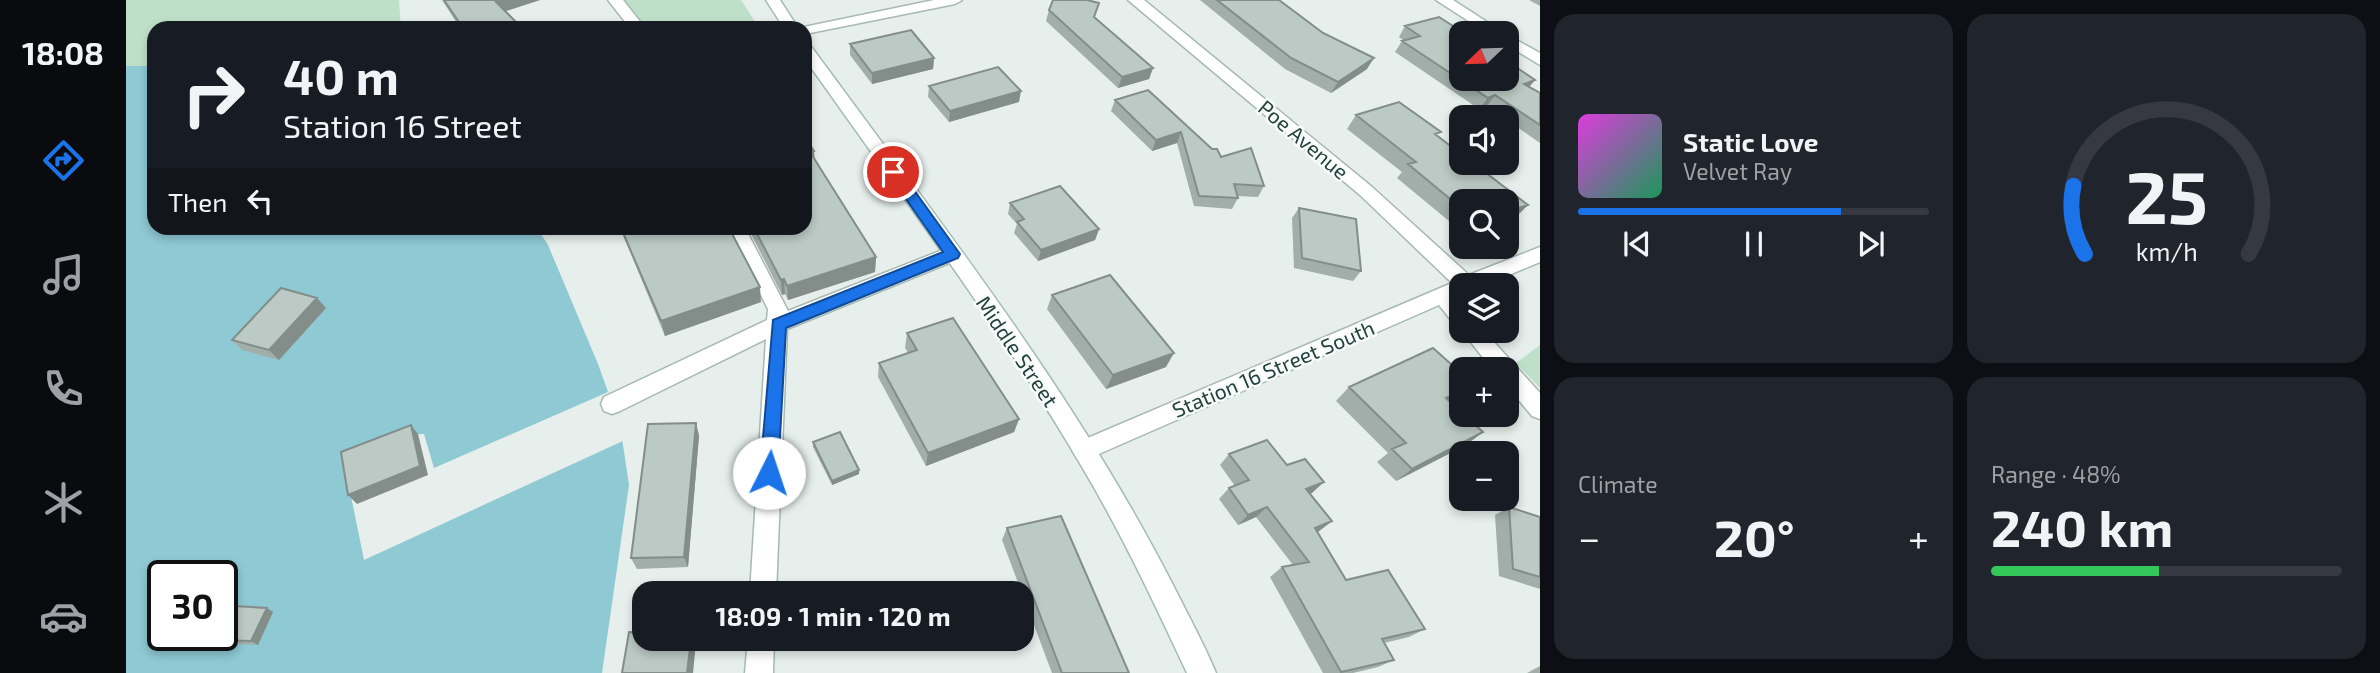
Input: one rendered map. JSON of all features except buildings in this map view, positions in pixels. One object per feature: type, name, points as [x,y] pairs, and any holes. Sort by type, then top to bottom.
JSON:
[{"type":"street","points":[[615,0],[632,21]]},
{"type":"street","points":[[773,0],[786,21]]},
{"type":"street","points":[[812,29],[955,0]]},
{"type":"street","name":"Poe Avenue","points":[[1135,0],[1366,191],[1449,278]]},
{"type":"street","points":[[1443,0],[1477,21]]},
{"type":"street","points":[[1519,47],[1540,60]]},
{"type":"street","name":"Middle Street","points":[[812,58],[952,254],[1084,450],[1169,605],[1202,673]]},
{"type":"street","points":[[740,235],[778,309],[764,581]]},
{"type":"street","points":[[612,404],[778,324],[952,254]]},
{"type":"street","name":"Station 16 Street South","points":[[1495,273],[1540,254]]},
{"type":"street","name":"Station 16 Street South","points":[[1084,450],[1449,292]]},
{"type":"street","points":[[1482,343],[1495,357]]},
{"type":"street","points":[[1519,385],[1540,409]]},
{"type":"street","points":[[759,673],[760,651]]},
{"type":"green space","points":[[126,0],[399,0],[400,21],[147,21],[147,66],[126,66]]},
{"type":"green space","points":[[614,0],[741,0],[755,21],[631,21]]},
{"type":"green space","points":[[1540,345],[1540,388],[1519,366],[1519,361]]},
{"type":"water","points":[[126,66],[147,66],[147,235],[542,235],[598,364],[620,425],[629,485],[602,673],[126,673]]},
{"type":"pier","points":[[608,392],[623,424],[625,440],[364,560],[343,457],[395,435],[424,434],[434,468]]},
{"type":"route","points":[[769,473],[778,324],[952,254],[893,172]]}]
